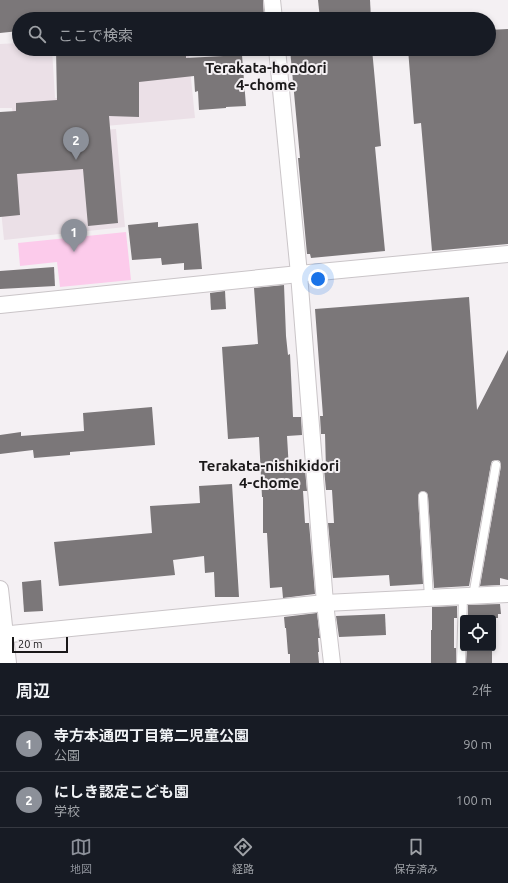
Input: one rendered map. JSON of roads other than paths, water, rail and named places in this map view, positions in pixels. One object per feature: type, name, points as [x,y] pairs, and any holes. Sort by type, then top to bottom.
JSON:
[{"type":"street","points":[[272,0],[273,12]]},
{"type":"street","points":[[278,56],[299,274],[325,603],[332,663]]},
{"type":"street","points":[[0,305],[508,254]]},
{"type":"street","points":[[0,589],[2,635],[8,663]]},
{"type":"street","points":[[2,635],[325,603],[508,594]]},
{"type":"lane","points":[[462,663],[468,596],[496,465]]},
{"type":"lane","points":[[424,496],[429,598]]},
{"type":"place","name":"にしき認定こども園","points":[[76,160]]},
{"type":"place","name":"寺方本通四丁目第二児童公園","points":[[74,252]]},
{"type":"district","name":"Terakata-hondori 4-chome","points":[[266,76]]},
{"type":"district","name":"Terakata-nishikidori 4-chome","points":[[269,474]]}]
